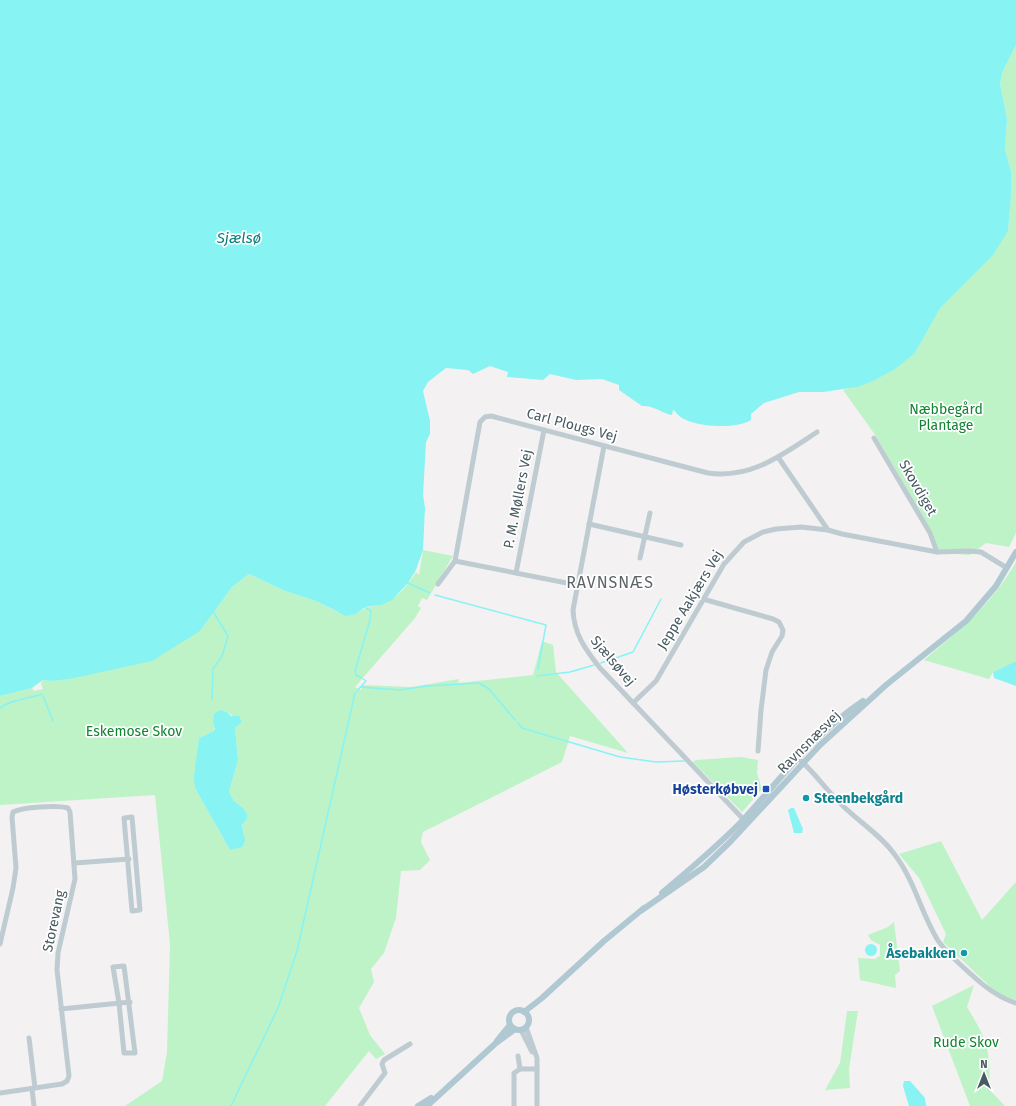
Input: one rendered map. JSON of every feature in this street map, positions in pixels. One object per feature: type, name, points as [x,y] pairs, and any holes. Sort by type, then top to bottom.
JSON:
[{"type":"main road","name":"Ravnsnæsvej","points":[[526,1014],[596,947],[642,910],[746,821],[801,761],[886,685],[966,621],[996,586],[1016,552]]},
{"type":"main road","points":[[427,1106],[496,1043],[529,1022],[526,1014],[518,1010],[513,1012],[509,1019],[518,1028]]},
{"type":"main road","points":[[418,1106],[445,1090]]},
{"type":"street","name":"Carl Plougs Vej","points":[[438,584],[455,561],[482,419],[491,416],[720,475],[743,473],[778,457],[817,432]]},
{"type":"street","name":"P. M. Møllers Vej","points":[[516,573],[544,430]]},
{"type":"street","name":"Skovdiget","points":[[874,438],[930,533],[937,552]]},
{"type":"street","name":"Sjælsøvej","points":[[604,446],[573,610],[574,623],[578,637],[585,650],[600,668],[746,821]]},
{"type":"street","points":[[778,457],[828,530]]},
{"type":"street","points":[[640,558],[650,513]]},
{"type":"street","points":[[589,524],[681,545]]},
{"type":"street","name":"Jeppe Aakjærs Vej","points":[[633,703],[656,681],[732,552],[753,536],[763,532],[789,527],[828,530],[937,552],[981,552],[1007,568]]},
{"type":"street","points":[[455,561],[577,585]]},
{"type":"street","points":[[703,599],[773,619],[779,622],[781,626],[782,636],[772,652],[766,670],[758,751]]},
{"type":"street","points":[[801,761],[841,804],[881,838],[894,853],[911,881],[937,938],[948,954],[987,988],[1005,999],[1016,1003]]},
{"type":"street","name":"Storevang","points":[[0,1093],[62,1084],[67,1081],[69,1076],[58,970],[58,953],[74,890],[74,863],[70,812],[68,808],[63,806],[18,810],[13,812],[12,817],[16,868],[13,888],[2,929]]},
{"type":"street","points":[[132,817],[140,910],[132,911],[127,859],[124,818],[132,817]]},
{"type":"street","points":[[74,863],[135,858]]},
{"type":"street","points":[[0,944],[2,929]]},
{"type":"street","points":[[124,966],[130,1002],[135,1053],[124,1053],[119,1003],[113,967],[124,966]]},
{"type":"street","points":[[61,1009],[130,1002]]},
{"type":"street","points":[[518,1028],[536,1061],[537,1106]]},
{"type":"street","points":[[30,1038],[34,1106]]},
{"type":"street","points":[[360,1106],[386,1074],[382,1064],[384,1060],[410,1044]]},
{"type":"street","points":[[518,1056],[520,1069]]},
{"type":"street","points":[[514,1106],[514,1073],[520,1069],[537,1068]]},
{"type":"green space","name":"Næbbegård Plantage","points":[[1016,45],[1016,533],[1009,547],[986,543],[970,555],[938,553],[933,534],[876,436],[843,390],[873,381],[915,353],[939,308],[961,286],[1008,231],[1011,196],[1011,171],[1005,150],[1007,119],[1000,83],[1003,71]]},
{"type":"green space","name":"Eskemose Skov","points":[[423,550],[453,556],[427,600],[422,598],[418,606],[421,608],[415,618],[355,687],[361,690],[363,685],[411,687],[459,679],[458,683],[533,675],[542,641],[553,645],[556,672],[628,753],[570,736],[562,762],[423,832],[421,842],[430,860],[420,870],[401,871],[396,918],[384,953],[371,969],[374,982],[359,1008],[370,1035],[385,1054],[376,1059],[369,1051],[325,1106],[125,1106],[162,1081],[167,1052],[170,944],[155,795],[0,805],[0,696],[32,688],[34,691],[43,689],[41,683],[43,680],[52,681],[200,631],[232,587],[249,574],[285,591],[316,601],[337,612],[356,614],[366,608],[382,604],[393,599],[406,587],[416,572],[419,575]],"holes":[[[220,710],[227,712],[242,722],[235,728],[238,760],[229,792],[234,801],[242,807],[247,819],[242,825],[244,834],[230,850],[195,788],[199,738],[212,732],[215,728],[213,722]]]},
{"type":"green space","points":[[1016,562],[1016,661],[993,672],[989,679],[924,660],[975,615],[997,591]]},
{"type":"green space","points":[[741,757],[758,760],[757,773],[762,789],[742,812],[693,762],[696,760]]},
{"type":"green space","points":[[941,841],[982,920],[1016,882],[1016,1000],[999,995],[943,942],[946,934],[919,878],[899,854]]},
{"type":"green space","points":[[894,922],[900,971],[895,975],[896,988],[860,980],[858,958],[875,959],[880,956],[880,945],[871,940],[868,935],[888,927]]},
{"type":"green space","name":"Rude Skov","points":[[974,985],[967,1007],[979,1028],[986,1045],[989,1064],[989,1089],[1005,1106],[970,1106],[932,1006]]},
{"type":"green space","points":[[847,1011],[858,1011],[849,1069],[850,1088],[825,1090],[840,1063]]},
{"type":"water","name":"Sjælsø","points":[[0,0],[1016,0],[1016,45],[1003,71],[1000,83],[1007,119],[1005,150],[1011,171],[1011,196],[1008,231],[993,255],[940,308],[915,353],[895,369],[873,381],[857,387],[823,392],[799,392],[764,403],[751,414],[751,420],[744,423],[711,426],[689,421],[680,417],[673,410],[672,415],[654,408],[642,406],[619,390],[619,385],[602,379],[576,380],[550,374],[543,380],[507,377],[508,372],[490,366],[473,374],[468,370],[446,368],[428,382],[423,391],[430,421],[430,434],[426,442],[423,495],[425,508],[423,550],[416,570],[408,583],[392,600],[381,605],[365,607],[356,614],[346,616],[316,601],[285,591],[249,574],[232,587],[200,631],[152,661],[74,678],[52,681],[43,680],[32,688],[0,696]]},
{"type":"water","points":[[1016,661],[1016,686],[994,678],[993,672]]},
{"type":"water","points":[[220,710],[227,712],[231,716],[239,716],[242,722],[235,728],[238,760],[229,792],[234,801],[242,807],[247,814],[247,819],[242,825],[245,841],[242,847],[230,850],[195,788],[194,776],[199,738],[215,729],[213,722],[214,714]]},
{"type":"water","points":[[794,808],[803,829],[802,833],[794,833],[788,810]]},
{"type":"water","points":[[869,944],[873,944],[877,950],[873,956],[869,956],[865,952],[865,948]]},
{"type":"water","points":[[904,1081],[910,1081],[925,1098],[926,1106],[909,1106],[903,1086]]},
{"type":"waterway","points":[[408,583],[430,593]]},
{"type":"waterway","points":[[435,595],[546,625],[538,669]]},
{"type":"waterway","points":[[601,663],[633,652],[661,599]]},
{"type":"waterway","points":[[362,678],[356,675],[355,671],[370,620],[371,611],[365,607]]},
{"type":"waterway","points":[[212,699],[213,669],[222,656],[228,636],[214,613]]},
{"type":"waterway","points":[[537,676],[570,672],[594,665]]},
{"type":"waterway","points":[[357,691],[366,681],[363,679]]},
{"type":"waterway","points":[[360,687],[400,690],[427,686],[479,683],[489,689],[515,720]]},
{"type":"waterway","points":[[231,1106],[278,1008],[297,951],[355,693]]},
{"type":"waterway","points":[[0,708],[9,703],[42,694]]},
{"type":"waterway","points":[[43,696],[53,721]]},
{"type":"waterway","points":[[518,723],[522,728],[620,757],[656,762],[684,761]]},
{"type":"place","name":"Høsterkøbvej","points":[[766,789]]},
{"type":"place","name":"Steenbekgård","points":[[806,798]]},
{"type":"place","name":"Åsebakken","points":[[964,953]]},
{"type":"district","name":"RAVNSNÆS","points":[[610,582]]}]
